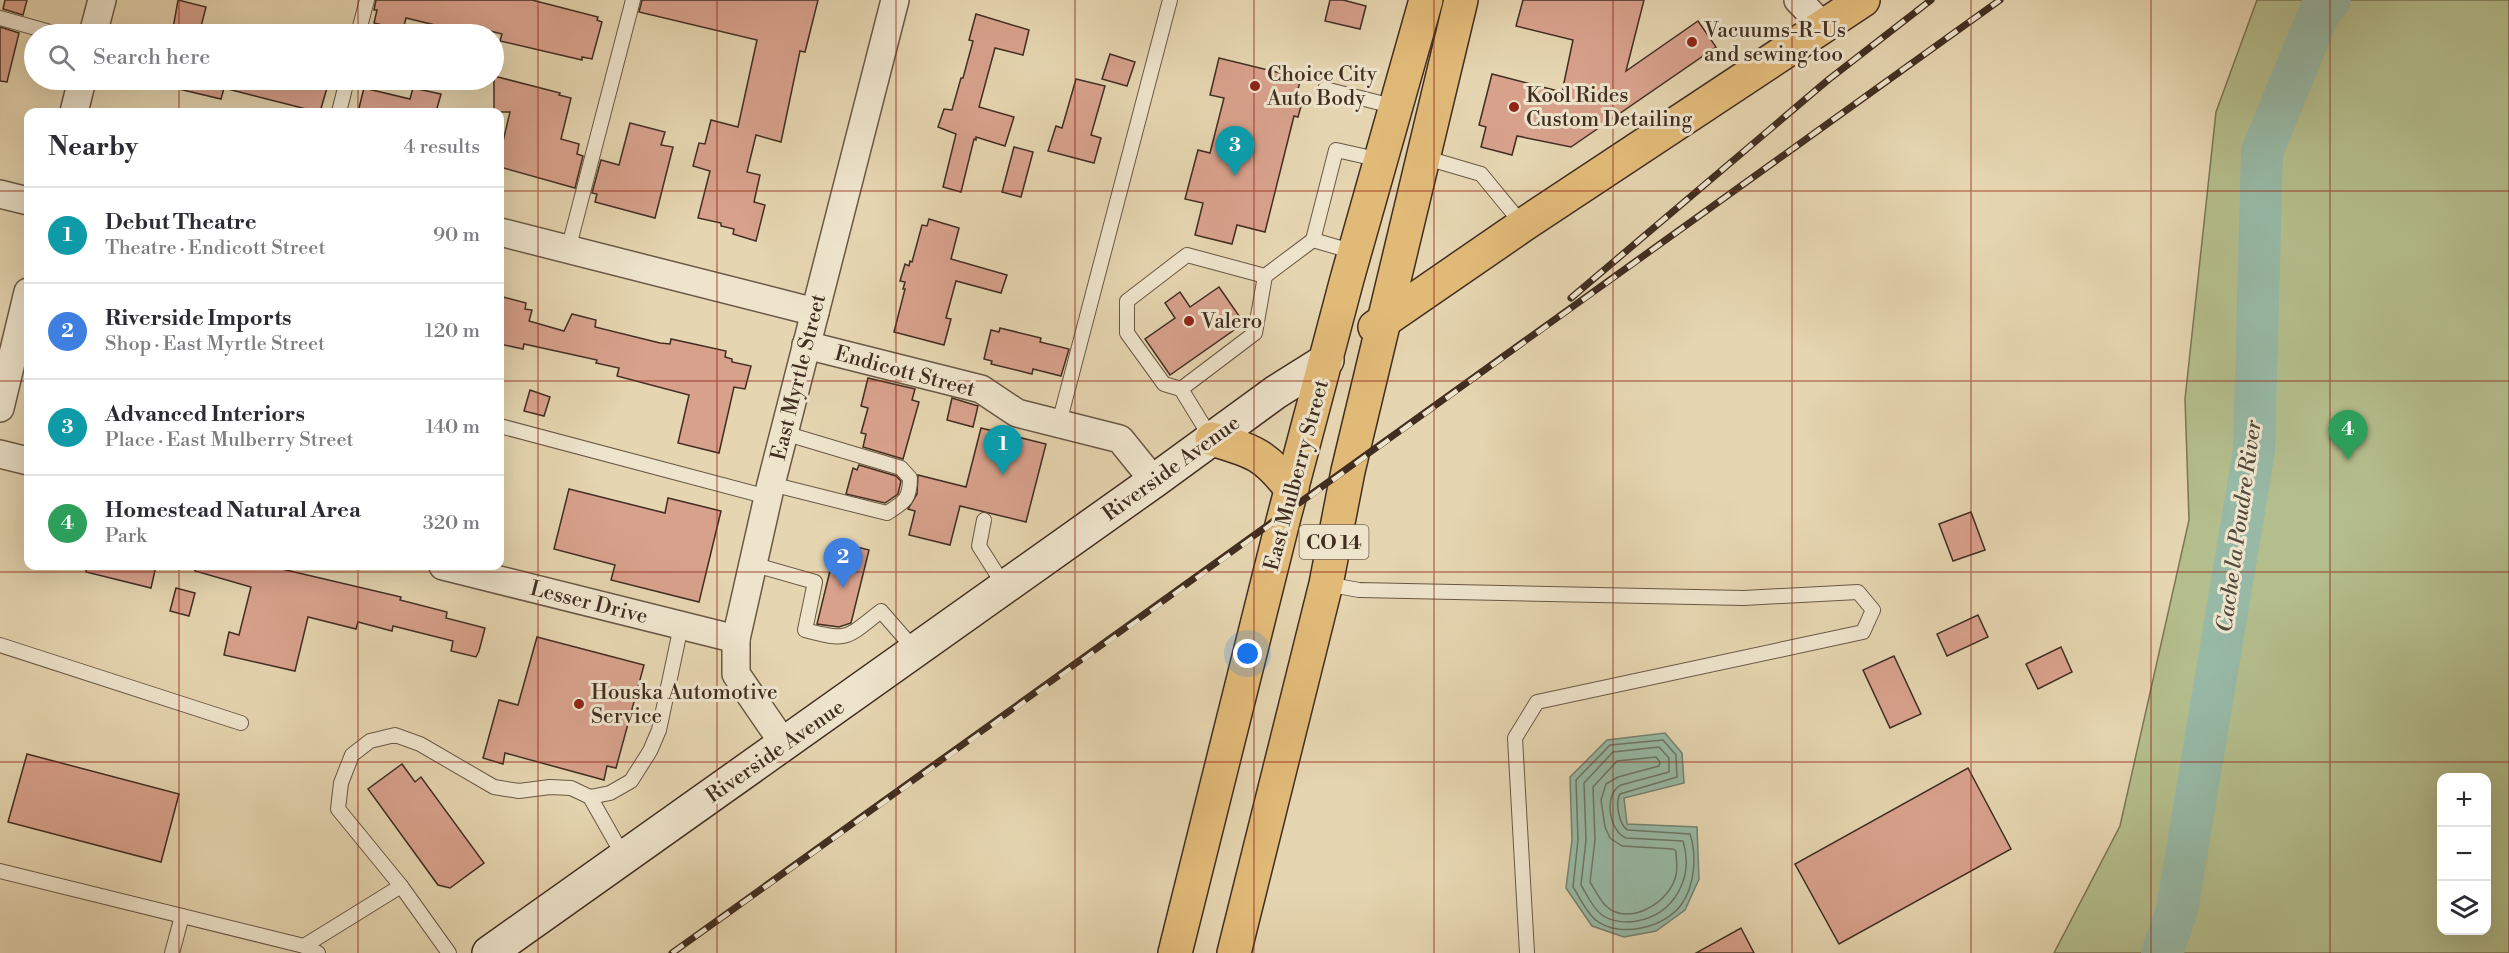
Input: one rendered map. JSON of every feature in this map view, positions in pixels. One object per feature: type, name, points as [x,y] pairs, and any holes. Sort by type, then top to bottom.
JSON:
[{"type":"highway","name":"East Mulberry Street","points":[[1175,953],[1292,490],[1355,252],[1426,0]]},
{"type":"highway","points":[[1384,321],[1461,0]]},
{"type":"highway","name":"Riverside Avenue","points":[[1327,360],[1523,225],[1863,0]]},
{"type":"highway","name":"CO 14","points":[[1234,953],[1326,584],[1348,471],[1384,321]]},
{"type":"highway","points":[[1212,439],[1263,457],[1292,490]]},
{"type":"main road","name":"Riverside Avenue","points":[[489,953],[916,651],[1275,392],[1327,360]]},
{"type":"street","points":[[96,24],[102,0]]},
{"type":"street","name":"East Myrtle Street","points":[[784,744],[736,674],[736,639],[769,490],[895,0]]},
{"type":"street","points":[[1798,0],[1823,26]]},
{"type":"street","points":[[75,108],[80,90]]},
{"type":"street","points":[[0,194],[24,200]]},
{"type":"street","points":[[504,233],[815,312]]},
{"type":"street","points":[[0,408],[9,336],[24,306]]},
{"type":"street","name":"Endicott Street","points":[[806,345],[981,389],[1017,413],[1120,439],[1154,481]]},
{"type":"street","points":[[0,454],[24,460]]},
{"type":"street","name":"Lesser Drive","points":[[459,570],[736,639]]},
{"type":"lane","points":[[361,24],[367,0]]},
{"type":"lane","points":[[568,249],[633,0]]},
{"type":"lane","points":[[1059,423],[1170,0]]},
{"type":"lane","points":[[0,18],[24,25]]},
{"type":"lane","points":[[1325,89],[1396,107]]},
{"type":"lane","points":[[340,108],[344,90]]},
{"type":"lane","points":[[1180,389],[1255,333],[1265,276],[1313,240],[1336,150],[1381,160]]},
{"type":"lane","points":[[1423,157],[1481,174],[1523,225]]},
{"type":"lane","points":[[1313,240],[1355,252]]},
{"type":"lane","points":[[1212,439],[1180,389],[1164,384],[1126,333],[1127,301],[1187,255],[1265,276]]},
{"type":"lane","points":[[504,427],[769,490],[887,513],[910,494],[910,478],[901,468],[784,433]]},
{"type":"lane","points":[[984,520],[979,546],[1005,587]]},
{"type":"lane","points":[[752,564],[816,582],[805,630],[835,638],[850,635],[881,610],[916,651]]},
{"type":"lane","points":[[1326,584],[1359,590],[1744,598],[1858,592],[1873,610],[1863,632],[1537,702],[1515,738],[1527,953]]},
{"type":"lane","points":[[590,797],[610,793],[631,781],[650,751],[659,730],[681,626]]},
{"type":"lane","points":[[0,645],[241,723]]},
{"type":"lane","points":[[449,953],[401,886],[338,809],[341,783],[352,755],[369,741],[395,735],[420,744],[494,787],[519,791],[550,787],[571,788],[590,797],[624,858]]},
{"type":"lane","points":[[0,871],[304,946],[318,953]]},
{"type":"lane","points":[[304,946],[401,886]]},
{"type":"lane","points":[[172,953],[182,916]]},
{"type":"shaded area","points":[[2257,0],[2509,0],[2509,953],[2054,953],[2120,826],[2189,520],[2185,399],[2216,112]]},
{"type":"water","points":[[1665,733],[1682,753],[1684,783],[1624,798],[1627,824],[1697,827],[1699,879],[1685,910],[1656,931],[1624,937],[1592,926],[1566,888],[1572,840],[1570,777],[1607,740]]},
{"type":"building","points":[[5,0],[27,0],[23,15],[3,9]]},
{"type":"building","points":[[178,0],[206,7],[202,24],[174,24]]},
{"type":"building","points":[[376,0],[532,0],[598,17],[597,20],[602,22],[592,59],[582,57],[582,60],[504,42],[504,24],[431,24],[406,18],[404,24],[378,24],[374,23],[377,10],[374,10]]},
{"type":"building","points":[[642,0],[818,0],[805,52],[800,51],[781,142],[756,135],[747,172],[760,175],[754,202],[765,205],[756,241],[733,234],[734,229],[721,226],[721,223],[698,218],[710,171],[693,166],[699,143],[705,144],[711,120],[738,127],[757,40],[639,12]]},
{"type":"building","points":[[1330,0],[1343,0],[1366,6],[1360,29],[1325,21]]},
{"type":"building","points":[[1523,0],[1644,0],[1626,71],[1698,21],[1716,47],[1571,147],[1517,136],[1512,155],[1481,147],[1486,127],[1479,125],[1492,74],[1562,92],[1573,40],[1516,26]]},
{"type":"building","points":[[976,14],[1029,30],[1023,55],[995,48],[979,107],[1014,117],[1005,146],[976,137],[976,140],[974,139],[961,192],[943,187],[956,134],[938,127],[944,109],[952,110],[961,78],[963,78],[973,41],[969,40]]},
{"type":"building","points":[[0,27],[19,33],[7,82],[0,81]]},
{"type":"building","points":[[1110,54],[1135,62],[1127,86],[1102,79]]},
{"type":"building","points":[[1219,58],[1301,78],[1297,93],[1304,95],[1298,117],[1294,116],[1265,232],[1237,225],[1232,244],[1195,235],[1203,203],[1185,199],[1198,150],[1210,153],[1224,98],[1210,95]]},
{"type":"building","points":[[504,79],[571,98],[561,139],[579,144],[577,154],[583,156],[575,188],[504,168],[504,137],[510,112],[504,112],[504,108],[494,108],[494,90],[504,90]]},
{"type":"building","points":[[1076,79],[1105,86],[1091,135],[1101,138],[1094,163],[1048,151],[1056,126],[1062,128]]},
{"type":"building","points":[[183,90],[223,90],[221,99]]},
{"type":"building","points":[[232,90],[326,90],[321,108],[302,108]]},
{"type":"building","points":[[364,90],[410,99],[412,90],[441,94],[437,108],[359,108]]},
{"type":"building","points":[[630,123],[665,132],[661,145],[673,147],[655,218],[595,202],[597,194],[592,193],[601,160],[619,165]]},
{"type":"building","points":[[1014,147],[1033,152],[1021,197],[1002,192]]},
{"type":"building","points":[[929,219],[959,228],[951,259],[1007,275],[1001,293],[956,281],[946,318],[951,319],[944,345],[894,332],[905,289],[903,289],[905,282],[900,281],[905,264],[909,266],[910,261],[912,262],[922,225],[927,226]]},
{"type":"building","points":[[1219,287],[1244,323],[1170,375],[1145,339],[1175,318],[1165,303],[1180,292],[1190,307]]},
{"type":"building","points":[[504,297],[526,303],[525,309],[532,310],[529,321],[564,331],[572,314],[596,320],[595,327],[660,343],[670,344],[671,339],[726,351],[725,357],[732,359],[732,362],[751,366],[745,389],[734,387],[719,453],[678,443],[689,395],[617,376],[619,368],[596,363],[597,360],[524,344],[523,349],[504,345]]},
{"type":"building","points":[[1000,328],[1041,338],[1040,342],[1069,349],[1061,376],[1033,369],[1032,374],[991,364],[992,361],[984,359],[991,330],[999,332]]},
{"type":"building","points":[[868,378],[915,389],[912,400],[919,402],[903,459],[863,447],[866,434],[861,433],[868,408],[861,406]]},
{"type":"building","points":[[530,390],[550,397],[544,416],[524,411]]},
{"type":"building","points":[[952,398],[978,406],[973,427],[947,420]]},
{"type":"building","points":[[981,428],[1046,444],[1026,522],[960,506],[950,545],[909,535],[915,511],[908,509],[917,494],[918,475],[966,487]]},
{"type":"building","points":[[859,465],[896,476],[901,481],[898,494],[885,503],[846,494],[853,468],[857,470]]},
{"type":"building","points":[[569,489],[665,513],[668,498],[721,511],[699,602],[611,580],[615,565],[554,549]]},
{"type":"building","points":[[1971,512],[1985,550],[1953,561],[1939,524]]},
{"type":"building","points":[[837,542],[869,550],[851,623],[839,627],[817,624]]},
{"type":"building","points":[[86,570],[155,570],[151,588],[86,572]]},
{"type":"building","points":[[286,570],[401,597],[400,600],[447,612],[446,618],[485,628],[476,657],[451,651],[453,641],[393,626],[392,631],[358,622],[356,629],[308,617],[295,671],[224,655],[229,632],[239,635],[251,587],[195,571]]},
{"type":"building","points":[[176,588],[195,593],[189,616],[170,611]]},
{"type":"building","points":[[1978,615],[1988,637],[1947,656],[1937,634]]},
{"type":"building","points":[[537,637],[644,665],[616,768],[607,766],[604,780],[505,753],[503,764],[483,758],[499,700],[518,705]]},
{"type":"building","points":[[2061,647],[2072,672],[2038,689],[2026,664]]},
{"type":"building","points":[[1894,656],[1921,714],[1890,728],[1863,670]]},
{"type":"building","points":[[27,754],[179,794],[161,862],[8,822]]},
{"type":"building","points":[[402,764],[415,782],[421,777],[484,863],[450,888],[438,885],[368,789]]},
{"type":"building","points":[[1968,768],[2011,849],[1839,944],[1795,864]]},
{"type":"building","points":[[1741,928],[1754,953],[1696,953]]},
{"type":"waterway","name":"Cache la Poudre River","points":[[2162,953],[2177,910],[2254,450],[2262,152],[2319,13],[2330,0]]},
{"type":"railway","points":[[1571,298],[1828,80],[1931,0]]},
{"type":"railway","points":[[672,953],[2000,0]]},
{"type":"place","name":"Vacuums-R-Us and sewing too","points":[[1692,42]]},
{"type":"place","name":"Choice City Auto Body","points":[[1255,86]]},
{"type":"place","name":"Kool Rides Custom Detailing","points":[[1514,107]]},
{"type":"place","name":"Advanced Interiors","points":[[1235,176]]},
{"type":"place","name":"Valero","points":[[1189,321]]},
{"type":"place","name":"Homestead Natural Area","points":[[2348,460]]},
{"type":"place","name":"Debut Theatre","points":[[1003,475]]},
{"type":"place","name":"Riverside Imports","points":[[843,588]]},
{"type":"place","name":"Houska Automotive Service","points":[[579,704]]}]
